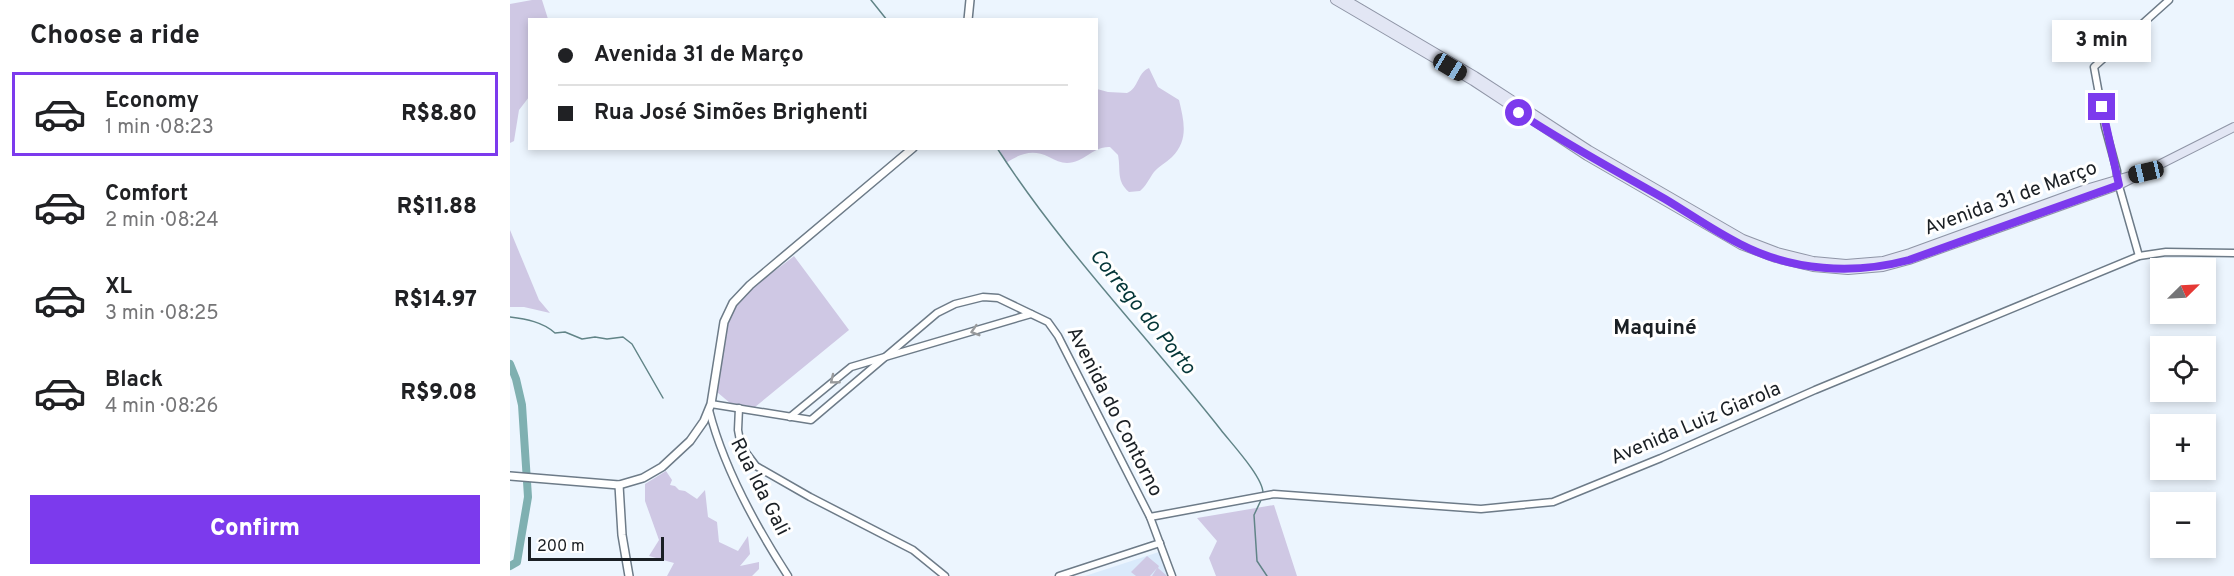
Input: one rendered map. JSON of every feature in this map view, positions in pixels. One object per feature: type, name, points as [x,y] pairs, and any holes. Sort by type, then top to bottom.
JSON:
[{"type":"main road","points":[[968,18],[970,0]]},
{"type":"main road","name":"Avenida 31 de Março","points":[[1335,0],[1530,117],[1743,239],[1776,255],[1847,267],[1892,258],[1988,228],[2146,172],[2234,127]]},
{"type":"main road","name":"Avenida 31 de Março","points":[[1346,0],[1475,76],[1530,117]]},
{"type":"main road","points":[[510,476],[619,485],[643,478],[662,467],[690,441],[704,421],[710,407],[724,322],[733,303],[750,285],[911,150]]},
{"type":"main road","points":[[619,485],[622,535],[629,576]]},
{"type":"street","points":[[2139,256],[2118,182],[2094,67],[2169,0]]},
{"type":"street","name":"Avenida Luiz Giarola","points":[[1150,517],[1274,494],[1480,509],[1552,502],[1662,458],[1815,390],[2139,256],[2166,252],[2234,253]]},
{"type":"street","name":"Avenida do Contorno","points":[[886,358],[937,313],[955,304],[990,296],[1048,322],[1058,336],[1150,517],[1172,576]]},
{"type":"street","points":[[790,417],[851,367],[1032,314]]},
{"type":"street","points":[[710,407],[739,408],[811,420],[886,358]]},
{"type":"street","name":"Rua Ida Gali","points":[[710,407],[726,463],[753,517],[788,576]]},
{"type":"street","points":[[739,408],[738,430],[741,446],[756,466],[810,497],[913,550],[945,576]]},
{"type":"street","points":[[1059,576],[1160,543]]},
{"type":"shaded area","points":[[542,0],[548,18],[528,18],[528,98],[519,110],[514,141],[510,143],[510,4]]},
{"type":"shaded area","points":[[1149,68],[1158,87],[1179,100],[1184,130],[1181,144],[1170,159],[1154,172],[1140,191],[1129,192],[1122,184],[1118,155],[1110,147],[1098,149],[1098,89],[1127,93],[1134,88],[1145,70]]},
{"type":"shaded area","points":[[1000,150],[1096,150],[1067,163],[1032,153],[1006,163]]},
{"type":"shaded area","points":[[510,230],[539,300],[550,313],[524,307],[510,307]]},
{"type":"shaded area","points":[[794,256],[849,330],[755,407],[730,403],[717,392],[721,349],[729,319],[746,295]]},
{"type":"shaded area","points":[[666,471],[672,480],[670,485],[697,499],[705,490],[708,517],[717,522],[719,542],[738,551],[748,536],[750,554],[740,566],[759,562],[759,569],[752,576],[667,576],[674,563],[649,556],[659,540],[645,501],[645,484]]},
{"type":"shaded area","points":[[1274,505],[1297,576],[1216,576],[1209,558],[1217,541],[1197,518]]},
{"type":"shaded area","points":[[1159,552],[1167,576],[1085,576]]},
{"type":"shaded area","points":[[1147,556],[1167,576],[1152,576],[1157,568],[1150,576],[1136,576],[1131,572]]},
{"type":"waterway","points":[[871,0],[885,18]]},
{"type":"waterway","name":"Corrego do Porto","points":[[998,150],[1077,257],[1246,460],[1258,478],[1263,493]]},
{"type":"waterway","points":[[510,317],[534,322],[555,333],[565,332],[582,339],[623,337],[632,344],[663,398]]},
{"type":"waterway","points":[[510,364],[522,405],[528,497],[517,562],[510,566]]},
{"type":"waterway","name":"Corrego do Porto","points":[[1262,498],[1254,515],[1257,561],[1267,576]]},
{"type":"district","name":"Maquiné","points":[[1655,328]]},
{"type":"route","points":[[1519,113],[1587,156],[1741,244],[1776,258],[1813,267],[1848,270],[1883,267],[1909,260],[2119,185],[2102,107]]}]
